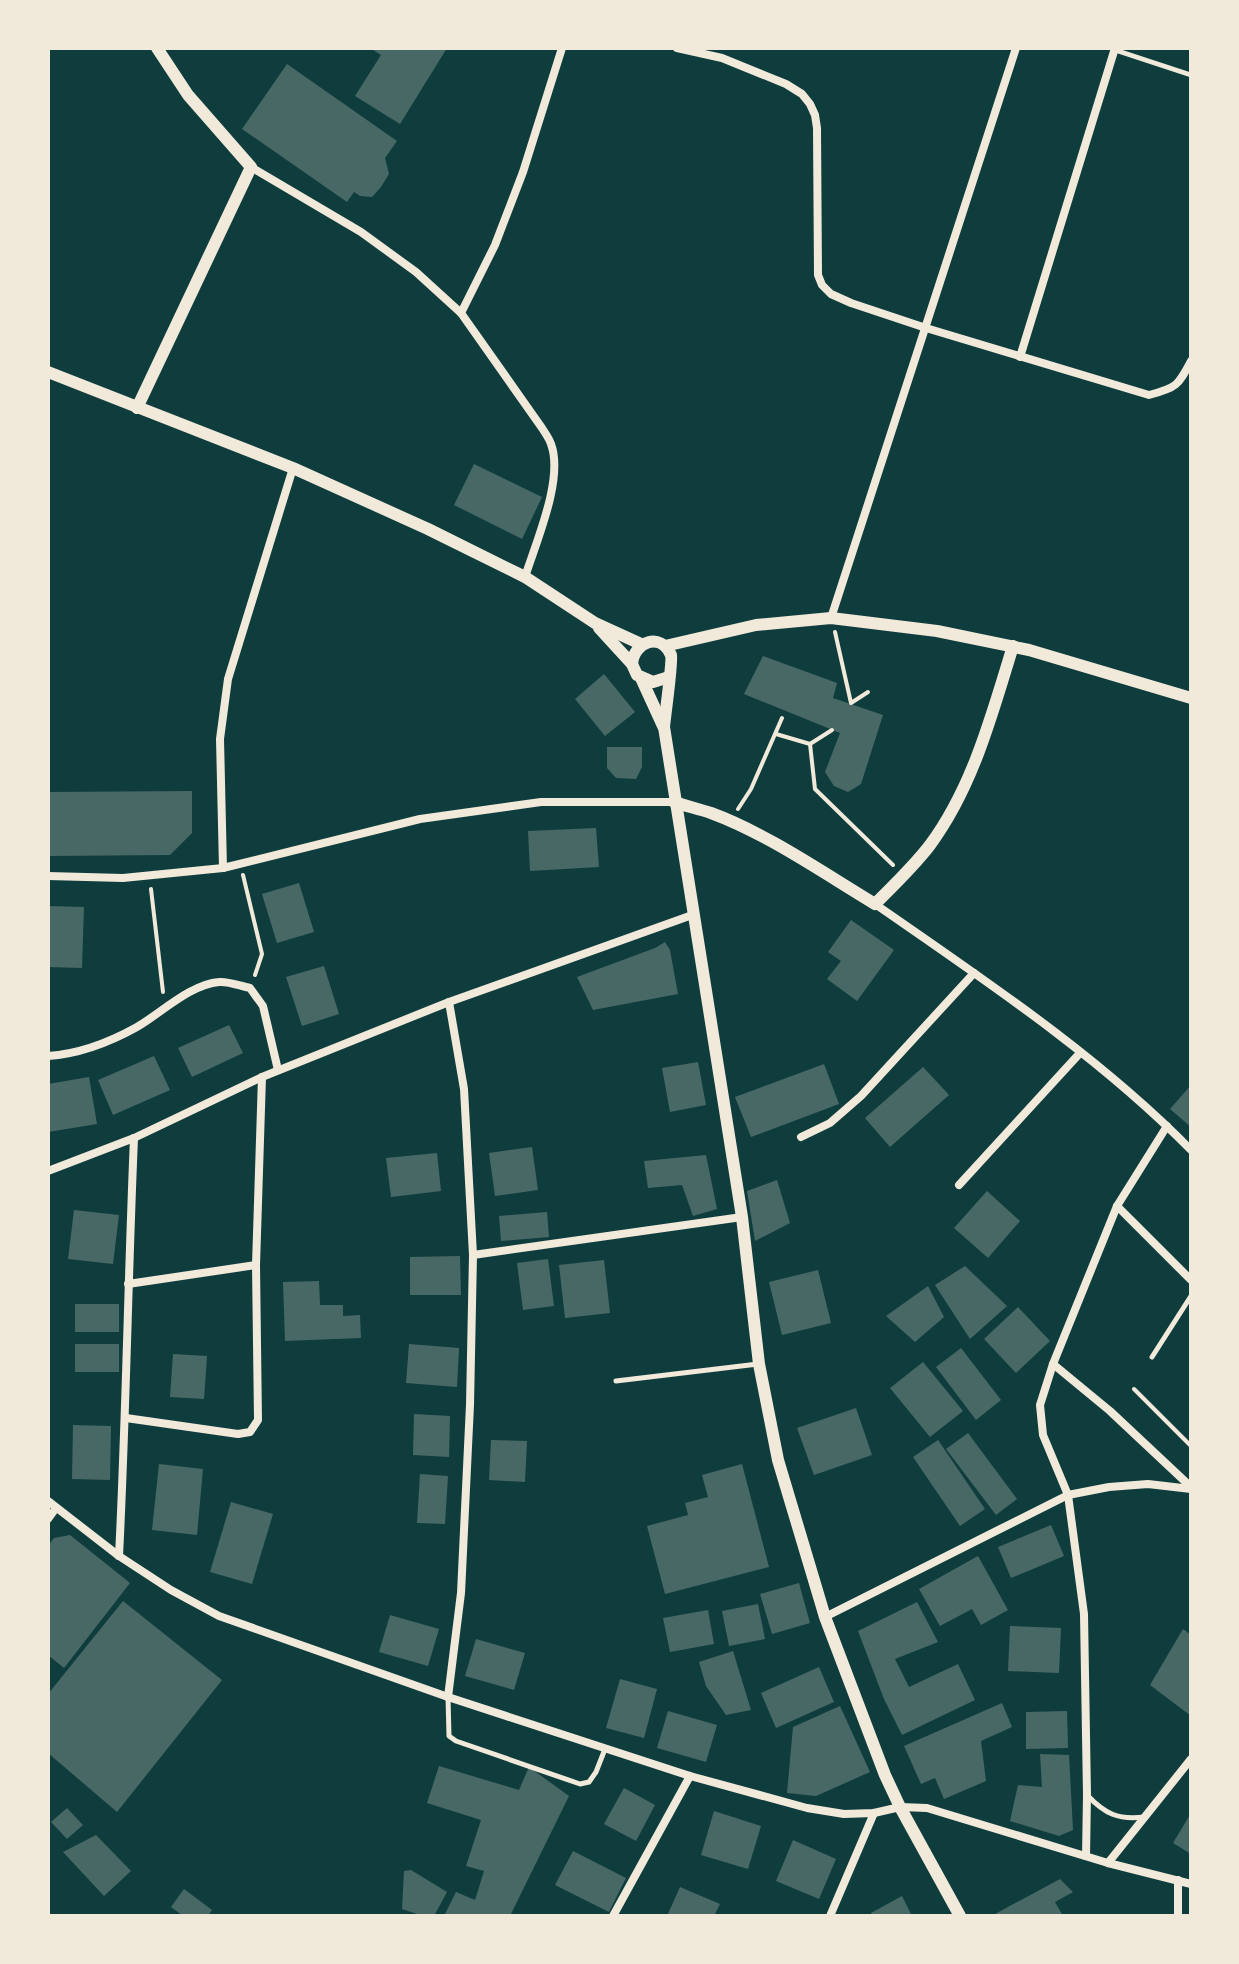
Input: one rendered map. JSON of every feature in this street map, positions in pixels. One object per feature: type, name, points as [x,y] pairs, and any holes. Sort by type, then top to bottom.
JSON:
[{"type":"street","points":[[157,48],[188,95],[251,167],[361,232],[416,272],[461,313],[542,428],[552,445],[555,470],[551,494],[525,577]]},
{"type":"street","points":[[461,313],[495,245],[523,172],[562,48]]},
{"type":"street","points":[[677,48],[722,58],[786,84],[802,94],[810,104],[817,128],[818,275],[831,294],[926,328],[1149,395],[1171,390],[1182,379],[1191,361]]},
{"type":"street","points":[[722,58],[726,48]]},
{"type":"street","points":[[831,618],[1016,48]]},
{"type":"street","points":[[1020,357],[1115,49]]},
{"type":"street","points":[[137,408],[251,167]]},
{"type":"street","points":[[48,372],[293,468],[428,529],[525,577],[595,623],[641,644],[653,642],[665,646],[756,625],[831,618],[937,631],[1013,646],[1191,698]]},
{"type":"street","points":[[223,868],[220,739],[228,679],[293,468]]},
{"type":"street","points":[[595,623],[641,678],[653,682],[669,677]]},
{"type":"street","points":[[632,664],[635,651],[641,644]]},
{"type":"street","points":[[665,646],[672,656],[673,667],[669,677],[664,727],[674,802],[695,914],[742,1217],[759,1364],[778,1460],[825,1617],[885,1775],[960,1916]]},
{"type":"street","points":[[875,904],[929,846],[946,821],[964,787],[1013,646]]},
{"type":"street","points":[[641,678],[664,727]]},
{"type":"street","points":[[48,876],[123,878],[223,868],[420,819],[541,802],[674,802],[710,812],[743,827],[875,904],[1080,1053],[1191,1150]]},
{"type":"street","points":[[48,1171],[134,1138],[278,1070],[449,1002],[695,914]]},
{"type":"street","points":[[801,1137],[830,1123],[861,1096],[974,973]]},
{"type":"street","points":[[48,1056],[64,1055],[104,1043],[137,1027],[192,990],[220,982],[250,988],[263,1006],[278,1070]]},
{"type":"street","points":[[448,1697],[461,1593],[473,1255],[464,1089],[449,1002]]},
{"type":"street","points":[[959,1185],[1080,1053]]},
{"type":"street","points":[[126,1418],[238,1434],[250,1432],[258,1420],[256,1265],[262,1077]]},
{"type":"street","points":[[1086,1856],[1084,1614],[1068,1495],[1043,1435],[1040,1405],[1053,1364],[1117,1206],[1167,1126]]},
{"type":"street","points":[[119,1556],[134,1138]]},
{"type":"street","points":[[1117,1206],[1191,1280]]},
{"type":"street","points":[[473,1255],[742,1217]]},
{"type":"street","points":[[128,1284],[256,1265]]},
{"type":"street","points":[[1053,1364],[1110,1411],[1191,1488]]},
{"type":"street","points":[[825,1617],[1068,1495],[1148,1484],[1191,1488]]},
{"type":"street","points":[[48,1501],[119,1556],[171,1590],[219,1616],[448,1697],[690,1776],[807,1808],[844,1814],[874,1813],[900,1807],[927,1808],[1108,1863],[1191,1884]]},
{"type":"street","points":[[48,1519],[56,1508]]},
{"type":"street","points":[[1108,1863],[1191,1759]]},
{"type":"street","points":[[613,1916],[690,1776]]},
{"type":"street","points":[[830,1916],[874,1813]]},
{"type":"street","points":[[1178,1880],[1178,1916]]},
{"type":"lane","points":[[1115,49],[1191,75]]},
{"type":"lane","points":[[1152,1357],[1191,1296]]},
{"type":"lane","points":[[616,1381],[759,1364]]},
{"type":"lane","points":[[448,1697],[447,1727],[449,1736],[456,1741],[580,1784],[589,1782],[596,1772],[605,1748]]},
{"type":"lane","points":[[1087,1795],[1099,1808],[1113,1815],[1127,1819],[1145,1816]]},
{"type":"path","points":[[831,618],[851,703],[868,692]]},
{"type":"path","points":[[742,802],[751,789],[782,718]]},
{"type":"path","points":[[775,734],[810,744],[832,730]]},
{"type":"path","points":[[810,744],[815,789],[904,875]]},
{"type":"path","points":[[240,864],[262,954],[250,988]]},
{"type":"path","points":[[150,875],[165,1009]]},
{"type":"path","points":[[1134,1389],[1191,1446]]},
{"type":"building","points":[[370,48],[447,48],[400,124],[355,96],[381,55]]},
{"type":"building","points":[[287,64],[397,141],[385,158],[389,174],[372,197],[354,192],[347,202],[242,129]]},
{"type":"building","points":[[474,464],[542,497],[522,539],[454,505]]},
{"type":"building","points":[[763,656],[837,683],[833,698],[883,715],[861,784],[848,792],[834,786],[825,772],[840,733],[744,694]]},
{"type":"building","points":[[604,674],[635,712],[605,736],[575,699]]},
{"type":"building","points":[[607,747],[642,747],[642,767],[636,779],[616,778],[607,768]]},
{"type":"building","points":[[192,791],[192,833],[170,855],[48,856],[48,792]]},
{"type":"building","points":[[596,828],[599,867],[530,871],[528,831]]},
{"type":"building","points":[[299,883],[314,932],[277,943],[262,894]]},
{"type":"building","points":[[48,906],[84,907],[82,968],[48,967]]},
{"type":"building","points":[[851,920],[894,950],[857,1001],[827,979],[841,961],[828,952]]},
{"type":"building","points":[[665,942],[670,950],[678,994],[593,1010],[577,977]]},
{"type":"building","points":[[324,966],[339,1014],[302,1026],[286,977]]},
{"type":"building","points":[[229,1025],[243,1053],[192,1077],[178,1048]]},
{"type":"building","points":[[154,1056],[170,1090],[113,1115],[98,1080]]},
{"type":"building","points":[[698,1062],[706,1105],[670,1112],[662,1068]]},
{"type":"building","points":[[824,1064],[839,1104],[751,1137],[735,1097]]},
{"type":"building","points":[[923,1067],[949,1095],[890,1147],[865,1118]]},
{"type":"building","points":[[89,1077],[97,1124],[48,1132],[48,1084]]},
{"type":"building","points":[[1191,1085],[1191,1127],[1170,1109]]},
{"type":"building","points":[[532,1147],[538,1190],[495,1196],[489,1153]]},
{"type":"building","points":[[437,1153],[441,1191],[391,1197],[386,1158]]},
{"type":"building","points":[[706,1155],[717,1209],[693,1216],[682,1185],[648,1188],[644,1161]]},
{"type":"building","points":[[777,1180],[790,1223],[755,1241],[747,1191]]},
{"type":"building","points":[[987,1191],[1020,1221],[988,1258],[954,1228]]},
{"type":"building","points":[[74,1210],[119,1215],[113,1264],[68,1259]]},
{"type":"building","points":[[547,1212],[549,1237],[501,1241],[499,1216]]},
{"type":"building","points":[[460,1256],[461,1295],[410,1295],[410,1257]]},
{"type":"building","points":[[548,1259],[554,1306],[523,1310],[517,1263]]},
{"type":"building","points":[[604,1260],[610,1313],[565,1318],[559,1265]]},
{"type":"building","points":[[965,1266],[1007,1306],[970,1339],[935,1285]]},
{"type":"building","points":[[818,1270],[831,1323],[782,1335],[769,1282]]},
{"type":"building","points":[[319,1281],[320,1305],[343,1305],[343,1316],[360,1315],[361,1338],[285,1341],[283,1282]]},
{"type":"building","points":[[928,1286],[944,1317],[915,1342],[886,1316]]},
{"type":"building","points":[[75,1304],[119,1304],[119,1332],[75,1332]]},
{"type":"building","points":[[1018,1307],[1050,1341],[1016,1373],[984,1339]]},
{"type":"building","points":[[75,1344],[119,1344],[119,1372],[75,1372]]},
{"type":"building","points":[[409,1344],[459,1348],[457,1387],[406,1383]]},
{"type":"building","points":[[961,1348],[1001,1400],[976,1420],[936,1367]]},
{"type":"building","points":[[173,1354],[207,1356],[204,1399],[170,1397]]},
{"type":"building","points":[[923,1362],[963,1411],[930,1437],[890,1388]]},
{"type":"building","points":[[856,1408],[872,1455],[814,1475],[797,1428]]},
{"type":"building","points":[[414,1414],[450,1416],[449,1457],[413,1455]]},
{"type":"building","points":[[73,1425],[111,1426],[110,1480],[72,1479]]},
{"type":"building","points":[[968,1433],[1017,1499],[996,1515],[946,1449]]},
{"type":"building","points":[[491,1440],[527,1441],[525,1482],[489,1480]]},
{"type":"building","points":[[938,1440],[985,1509],[960,1526],[913,1457]]},
{"type":"building","points":[[159,1464],[203,1469],[197,1535],[152,1530]]},
{"type":"building","points":[[742,1464],[769,1567],[665,1594],[647,1526],[688,1515],[685,1503],[708,1497],[702,1475]]},
{"type":"building","points":[[420,1474],[448,1476],[445,1524],[417,1523]]},
{"type":"building","points":[[231,1502],[273,1514],[252,1584],[210,1572]]},
{"type":"building","points":[[1051,1525],[1064,1556],[1011,1578],[998,1547]]},
{"type":"building","points":[[70,1535],[130,1583],[64,1668],[48,1655],[48,1546],[54,1538]]},
{"type":"building","points":[[978,1556],[1008,1610],[981,1625],[972,1609],[940,1626],[919,1589]]},
{"type":"building","points":[[799,1583],[810,1623],[772,1634],[760,1594]]},
{"type":"building","points":[[123,1601],[222,1680],[117,1812],[48,1753],[48,1694]]},
{"type":"building","points":[[917,1602],[938,1642],[895,1659],[909,1687],[958,1664],[975,1700],[902,1735],[884,1699],[858,1631]]},
{"type":"building","points":[[758,1604],[765,1639],[729,1646],[722,1611]]},
{"type":"building","points":[[708,1610],[714,1644],[670,1652],[663,1618]]},
{"type":"building","points":[[390,1615],[439,1629],[428,1666],[379,1652]]},
{"type":"building","points":[[1010,1626],[1061,1628],[1059,1673],[1008,1671]]},
{"type":"building","points":[[1183,1629],[1191,1635],[1191,1716],[1150,1685]]},
{"type":"building","points":[[476,1639],[525,1653],[514,1690],[465,1676]]},
{"type":"building","points":[[733,1651],[751,1710],[726,1715],[706,1686],[699,1662]]},
{"type":"building","points":[[819,1667],[834,1702],[776,1728],[761,1693]]},
{"type":"building","points":[[620,1679],[657,1689],[644,1738],[606,1728]]},
{"type":"building","points":[[1002,1703],[1012,1727],[981,1741],[986,1781],[944,1799],[935,1778],[921,1784],[904,1746]]},
{"type":"building","points":[[840,1706],[870,1772],[816,1796],[787,1793],[793,1727]]},
{"type":"building","points":[[668,1711],[717,1725],[706,1762],[657,1748]]},
{"type":"building","points":[[1067,1711],[1068,1748],[1026,1749],[1026,1712]]},
{"type":"building","points":[[1040,1754],[1069,1755],[1073,1830],[1059,1836],[1010,1821],[1018,1785],[1042,1787]]},
{"type":"building","points":[[439,1766],[519,1790],[529,1767],[569,1796],[510,1916],[444,1916],[456,1892],[475,1900],[484,1871],[466,1866],[481,1820],[427,1803]]},
{"type":"building","points":[[624,1788],[655,1805],[636,1841],[604,1824]]},
{"type":"building","points":[[67,1808],[83,1825],[67,1839],[51,1822]]},
{"type":"building","points":[[714,1811],[761,1826],[748,1869],[701,1855]]},
{"type":"building","points":[[1191,1813],[1191,1854],[1173,1843]]},
{"type":"building","points":[[96,1835],[131,1871],[104,1896],[63,1852]]},
{"type":"building","points":[[793,1840],[836,1859],[819,1899],[776,1881]]},
{"type":"building","points":[[573,1851],[626,1878],[609,1912],[555,1885]]},
{"type":"building","points":[[411,1870],[447,1892],[434,1916],[402,1909],[404,1871]]},
{"type":"building","points":[[1060,1879],[1073,1892],[1055,1902],[1063,1916],[996,1916],[995,1914]]},
{"type":"building","points":[[680,1887],[720,1904],[714,1916],[667,1916]]},
{"type":"building","points":[[184,1889],[212,1910],[208,1916],[183,1916],[171,1907]]},
{"type":"building","points":[[902,1896],[912,1916],[872,1916],[871,1913]]}]
